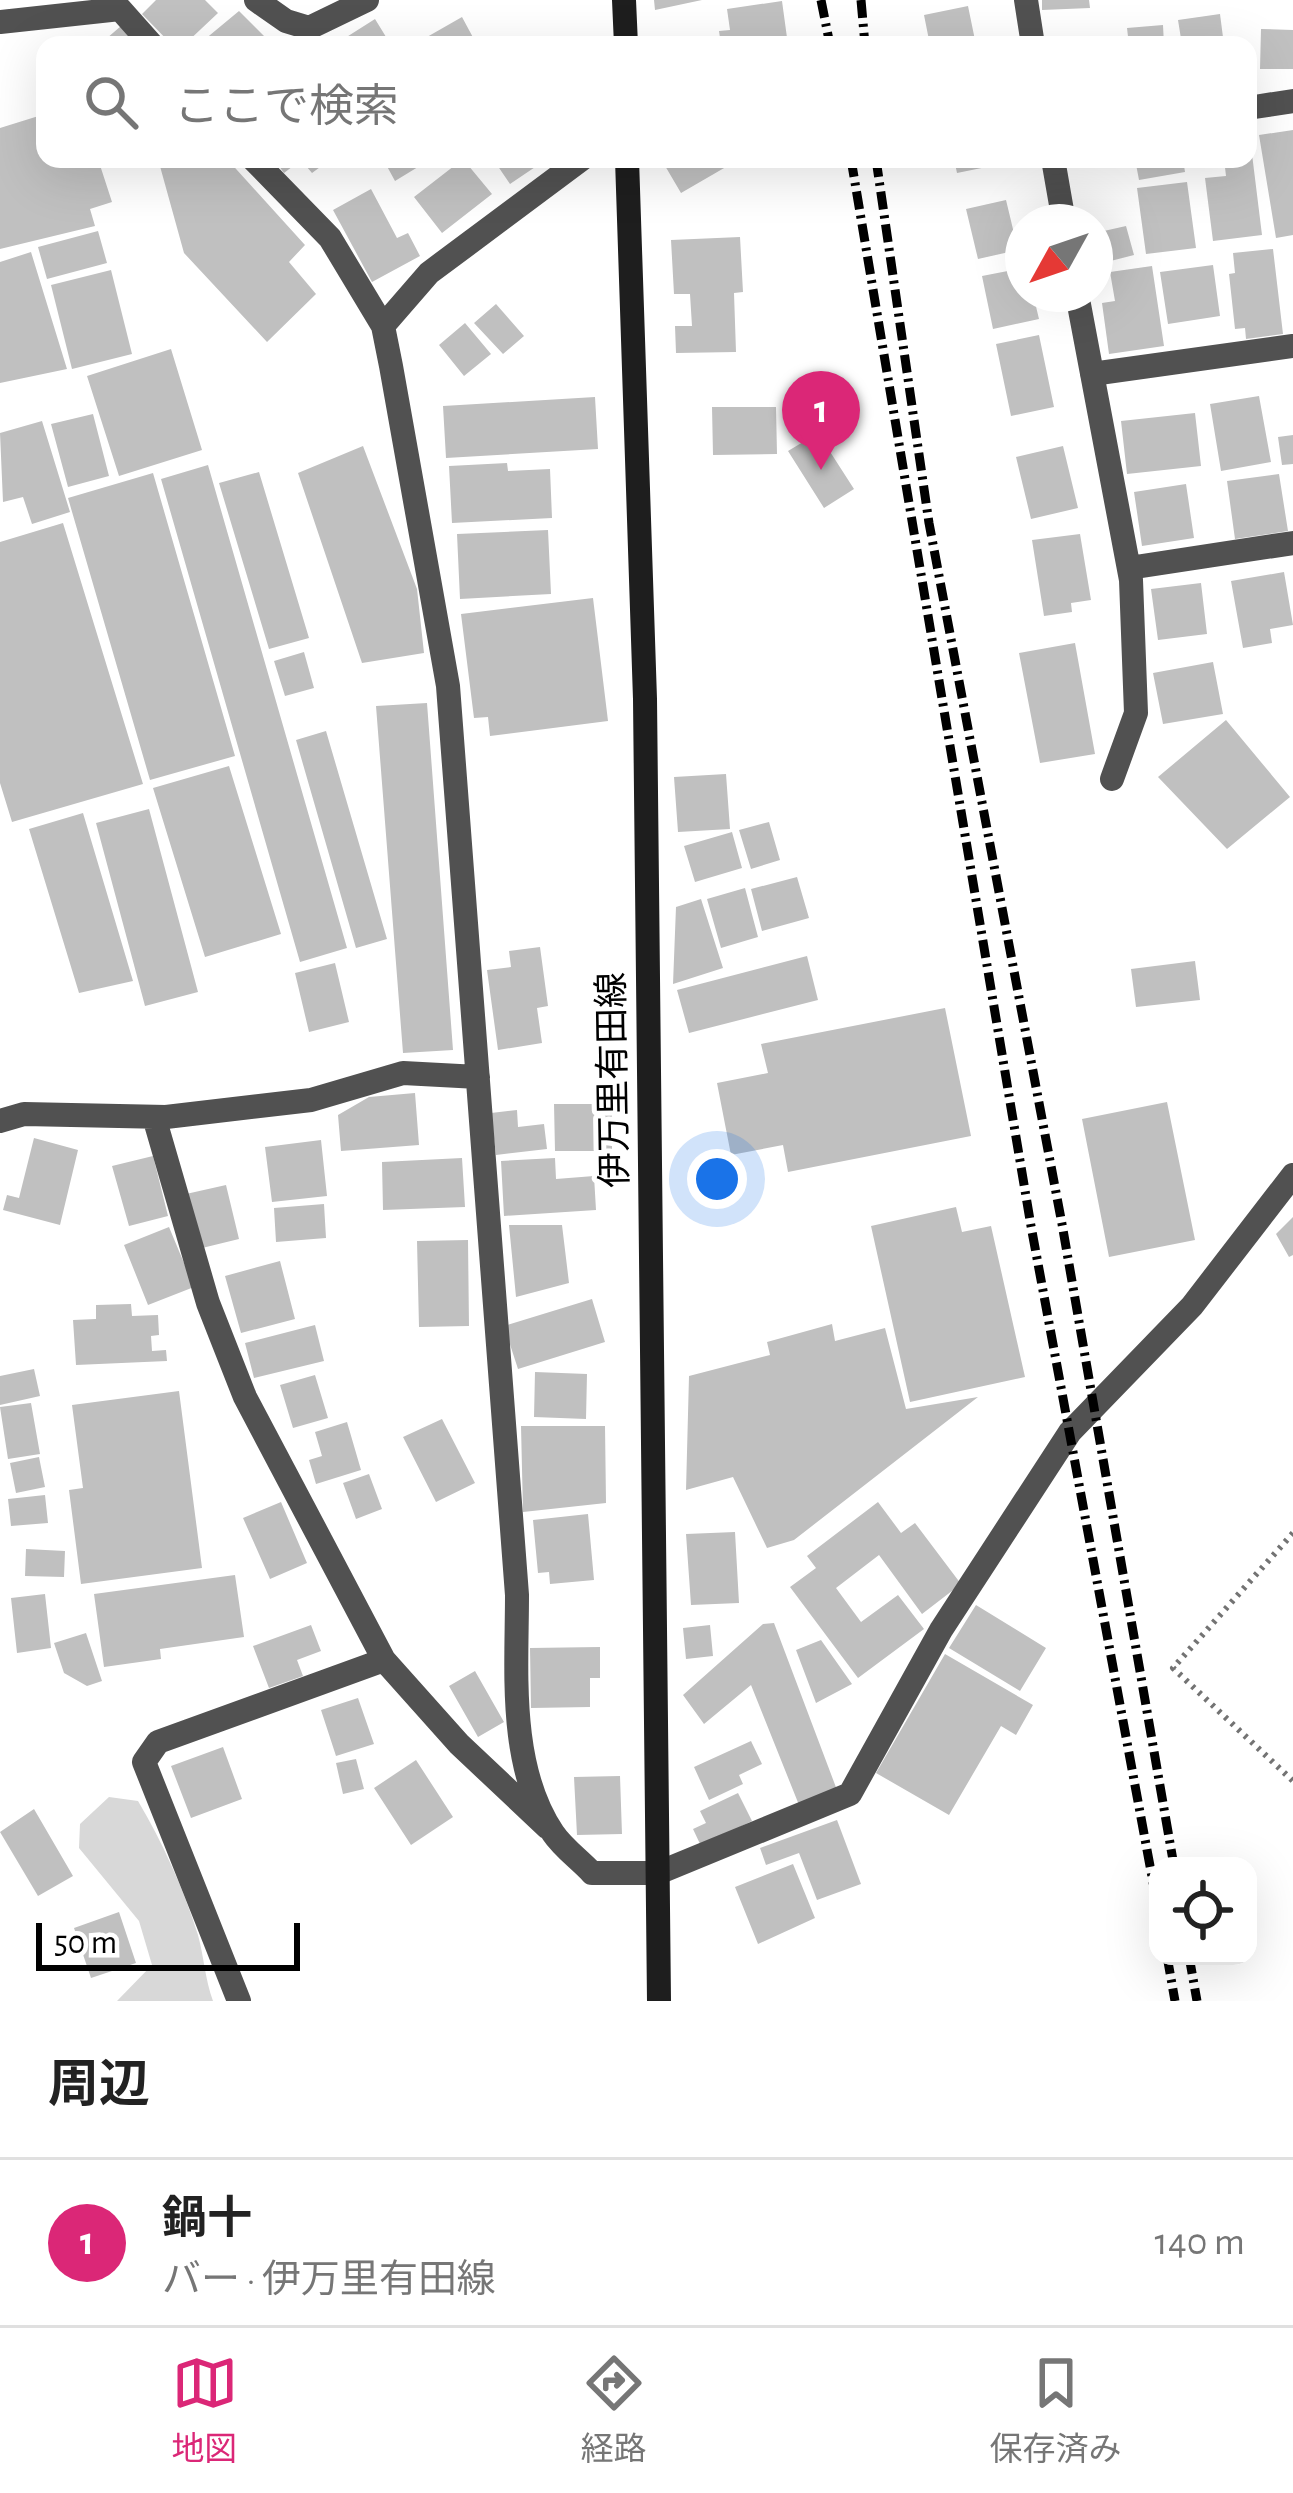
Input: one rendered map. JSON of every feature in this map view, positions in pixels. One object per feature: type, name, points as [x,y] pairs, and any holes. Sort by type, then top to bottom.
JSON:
[{"type":"main road","points":[[625,0],[626,36]]},
{"type":"main road","name":"伊万里有田線","points":[[628,168],[645,676],[659,2001]]},
{"type":"street","points":[[256,0],[286,21],[309,28],[367,0]]},
{"type":"street","points":[[1026,0],[1032,36]]},
{"type":"street","points":[[0,22],[123,5],[145,36]]},
{"type":"street","points":[[1257,107],[1293,101]]},
{"type":"street","points":[[262,168],[330,238],[383,326],[448,686],[518,1595],[518,1698],[525,1757],[553,1833]]},
{"type":"street","points":[[383,326],[429,273],[570,168]]},
{"type":"street","points":[[1055,168],[1061,204]]},
{"type":"street","points":[[1080,312],[1129,568],[1136,713],[1112,779]]},
{"type":"street","points":[[1092,374],[1293,346]]},
{"type":"street","points":[[1129,568],[1293,543]]},
{"type":"street","points":[[0,1121],[24,1114],[154,1117],[311,1100],[403,1073],[478,1077]]},
{"type":"street","points":[[154,1117],[208,1303],[245,1397],[384,1660],[459,1744],[592,1873],[658,1873],[850,1795],[941,1630],[1070,1432],[1192,1306],[1293,1174]]},
{"type":"street","points":[[238,2001],[144,1762],[158,1742],[384,1660]]},
{"type":"path","points":[[1293,1533],[1173,1668],[1293,1781]]},
{"type":"shaded area","points":[[109,1797],[138,1801],[156,1832],[198,1935],[213,2001],[117,2001],[152,1965],[139,1921],[79,1848],[80,1824]]},
{"type":"building","points":[[156,0],[205,0],[218,13],[194,36],[163,36],[142,14]]},
{"type":"building","points":[[654,0],[702,0],[655,10]]},
{"type":"building","points":[[1042,0],[1089,0],[1090,8],[1042,10]]},
{"type":"building","points":[[782,1],[787,36],[720,36],[719,31],[730,30],[727,9]]},
{"type":"building","points":[[968,6],[974,36],[928,36],[924,15]]},
{"type":"building","points":[[239,11],[264,36],[209,36]]},
{"type":"building","points":[[1220,14],[1223,36],[1181,36],[1178,20]]},
{"type":"building","points":[[462,17],[472,36],[429,36]]},
{"type":"building","points":[[375,19],[385,36],[348,36]]},
{"type":"building","points":[[1163,25],[1164,36],[1128,36],[1127,28]]},
{"type":"building","points":[[121,26],[129,36],[109,36]]},
{"type":"building","points":[[1261,29],[1293,30],[1293,69],[1260,69]]},
{"type":"building","points":[[36,117],[36,168],[101,168],[112,202],[90,209],[95,226],[0,249],[0,128]]},
{"type":"building","points":[[1293,130],[1293,235],[1276,238],[1259,135]]},
{"type":"building","points":[[160,168],[235,168],[305,245],[289,262],[316,294],[267,342],[184,253]]},
{"type":"building","points":[[388,168],[416,168],[395,181]]},
{"type":"building","points":[[451,168],[470,168],[492,194],[442,233],[414,197]]},
{"type":"building","points":[[499,168],[534,168],[510,184]]},
{"type":"building","points":[[666,168],[724,168],[681,193]]},
{"type":"building","points":[[1137,168],[1184,168],[1185,172],[1139,180]]},
{"type":"building","points":[[1225,168],[1254,168],[1262,235],[1213,241],[1205,178],[1226,176]]},
{"type":"building","points":[[1187,182],[1196,248],[1146,254],[1137,188]]},
{"type":"building","points":[[371,189],[397,238],[408,233],[420,256],[372,282],[333,210]]},
{"type":"building","points":[[1006,200],[1005,253],[978,259],[966,209]]},
{"type":"building","points":[[1126,226],[1134,255],[1113,260],[1113,229]]},
{"type":"building","points":[[98,231],[107,263],[47,279],[38,247]]},
{"type":"building","points":[[740,237],[743,292],[734,293],[736,352],[676,353],[675,326],[692,326],[690,294],[674,294],[671,240]]},
{"type":"building","points":[[1273,249],[1283,334],[1246,339],[1245,328],[1235,329],[1229,274],[1235,273],[1233,253]]},
{"type":"building","points":[[31,252],[67,369],[0,383],[0,262]]},
{"type":"building","points":[[1213,265],[1220,316],[1168,324],[1160,272]]},
{"type":"building","points":[[1152,266],[1164,346],[1109,354],[1103,312],[1113,312],[1113,272]]},
{"type":"building","points":[[111,270],[132,354],[72,369],[51,285]]},
{"type":"building","points":[[1005,272],[1005,312],[1037,312],[1039,319],[993,329],[982,276]]},
{"type":"building","points":[[496,304],[524,336],[503,354],[474,323]]},
{"type":"building","points":[[465,323],[491,354],[464,376],[439,345]]},
{"type":"building","points":[[1039,335],[1054,407],[1011,416],[996,344]]},
{"type":"building","points":[[171,349],[202,450],[119,476],[87,376]]},
{"type":"building","points":[[1259,396],[1271,462],[1221,471],[1210,404]]},
{"type":"building","points":[[595,397],[598,449],[446,458],[443,406]]},
{"type":"building","points":[[712,407],[776,407],[777,454],[713,455]]},
{"type":"building","points":[[1195,413],[1201,466],[1127,474],[1121,421]]},
{"type":"building","points":[[93,414],[109,476],[68,487],[51,424]]},
{"type":"building","points":[[42,421],[70,512],[32,524],[23,497],[3,502],[0,433]]},
{"type":"building","points":[[818,433],[854,489],[824,508],[788,451]]},
{"type":"building","points":[[1293,435],[1293,464],[1282,465],[1278,437]]},
{"type":"building","points":[[363,446],[417,589],[424,653],[362,663],[298,473]]},
{"type":"building","points":[[1063,446],[1078,508],[1031,519],[1016,457]]},
{"type":"building","points":[[507,463],[508,471],[550,469],[552,518],[452,523],[449,466]]},
{"type":"building","points":[[208,465],[347,948],[300,962],[161,479]]},
{"type":"building","points":[[259,472],[309,638],[269,649],[219,483]]},
{"type":"building","points":[[153,473],[235,756],[150,780],[68,498]]},
{"type":"building","points":[[1279,474],[1288,531],[1235,539],[1227,481]]},
{"type":"building","points":[[1186,484],[1194,538],[1142,546],[1134,492]]},
{"type":"building","points":[[63,523],[143,784],[12,822],[0,783],[0,542]]},
{"type":"building","points":[[548,530],[551,594],[460,599],[457,534]]},
{"type":"building","points":[[1080,534],[1091,600],[1071,603],[1072,612],[1044,616],[1032,540]]},
{"type":"building","points":[[1284,572],[1293,625],[1270,629],[1272,643],[1243,648],[1231,581]]},
{"type":"building","points":[[1201,583],[1207,634],[1158,640],[1151,589]]},
{"type":"building","points":[[593,598],[608,721],[490,736],[488,717],[474,718],[461,614]]},
{"type":"building","points":[[1075,643],[1095,754],[1040,763],[1019,653]]},
{"type":"building","points":[[304,652],[314,688],[285,696],[274,661]]},
{"type":"building","points":[[1213,662],[1223,714],[1163,724],[1153,673]]},
{"type":"building","points":[[427,703],[453,1050],[403,1053],[376,706]]},
{"type":"building","points":[[1226,720],[1290,797],[1227,849],[1158,777]]},
{"type":"building","points":[[326,731],[387,939],[356,948],[296,740]]},
{"type":"building","points":[[229,766],[281,934],[205,957],[153,788]]},
{"type":"building","points":[[726,774],[730,829],[678,832],[674,777]]},
{"type":"building","points":[[149,809],[198,992],[145,1006],[96,823]]},
{"type":"building","points":[[83,813],[133,981],[79,993],[29,829]]},
{"type":"building","points":[[769,822],[780,860],[751,869],[739,830]]},
{"type":"building","points":[[732,832],[742,868],[695,882],[684,846]]},
{"type":"building","points":[[797,877],[809,918],[762,931],[751,889]]},
{"type":"building","points":[[745,888],[758,937],[721,948],[707,899]]},
{"type":"building","points":[[701,899],[723,968],[673,984],[676,907]]},
{"type":"building","points":[[540,947],[548,1006],[537,1008],[542,1043],[498,1050],[487,970],[511,967],[509,951]]},
{"type":"building","points":[[807,956],[818,1000],[689,1033],[677,990]]},
{"type":"building","points":[[1195,961],[1200,1000],[1136,1007],[1131,969]]},
{"type":"building","points":[[335,963],[349,1022],[309,1032],[295,973]]},
{"type":"building","points":[[945,1008],[971,1136],[788,1172],[783,1145],[731,1155],[717,1083],[768,1073],[761,1044]]},
{"type":"building","points":[[415,1093],[419,1145],[341,1151],[338,1115],[369,1097]]},
{"type":"building","points":[[1167,1102],[1195,1240],[1109,1257],[1082,1119]]},
{"type":"building","points":[[554,1104],[612,1104],[612,1151],[555,1151]]},
{"type":"building","points":[[517,1110],[518,1127],[544,1124],[547,1149],[496,1155],[491,1113]]},
{"type":"building","points":[[34,1138],[78,1150],[60,1225],[3,1210],[7,1195],[19,1198]]},
{"type":"building","points":[[321,1140],[327,1196],[272,1202],[265,1147]]},
{"type":"building","points":[[153,1156],[168,1216],[129,1226],[112,1166]]},
{"type":"building","points":[[462,1158],[465,1207],[383,1210],[382,1162]]},
{"type":"building","points":[[555,1158],[556,1179],[594,1176],[596,1210],[504,1216],[501,1161]]},
{"type":"building","points":[[226,1185],[239,1239],[198,1249],[186,1194]]},
{"type":"building","points":[[324,1204],[326,1238],[276,1242],[274,1208]]},
{"type":"building","points":[[956,1207],[962,1232],[991,1226],[1025,1377],[910,1402],[871,1226]]},
{"type":"building","points":[[1293,1217],[1293,1255],[1289,1257],[1276,1234]]},
{"type":"building","points":[[509,1225],[562,1225],[569,1283],[516,1297]]},
{"type":"building","points":[[169,1227],[194,1287],[148,1305],[124,1245]]},
{"type":"building","points":[[468,1240],[469,1326],[419,1327],[417,1241]]},
{"type":"building","points":[[280,1261],[295,1319],[241,1333],[225,1276]]},
{"type":"building","points":[[592,1299],[605,1342],[518,1369],[504,1326]]},
{"type":"building","points":[[131,1304],[132,1316],[158,1315],[159,1335],[151,1336],[152,1351],[166,1350],[167,1361],[76,1365],[73,1320],[96,1319],[96,1305]]},
{"type":"building","points":[[832,1324],[835,1341],[885,1328],[906,1409],[978,1397],[794,1540],[767,1548],[733,1477],[686,1490],[689,1376],[770,1355],[767,1342]]},
{"type":"building","points":[[315,1325],[324,1361],[254,1378],[245,1343]]},
{"type":"building","points":[[34,1369],[40,1396],[0,1405],[0,1376]]},
{"type":"building","points":[[535,1372],[587,1374],[586,1419],[534,1417]]},
{"type":"building","points":[[315,1375],[328,1418],[293,1428],[280,1385]]},
{"type":"building","points":[[179,1391],[202,1568],[81,1584],[69,1490],[83,1488],[72,1405]]},
{"type":"building","points":[[31,1403],[40,1454],[8,1459],[0,1407]]},
{"type":"building","points":[[442,1419],[475,1483],[436,1502],[403,1437]]},
{"type":"building","points":[[347,1422],[361,1470],[316,1484],[309,1460],[322,1456],[315,1432]]},
{"type":"building","points":[[521,1426],[605,1426],[606,1503],[523,1512]]},
{"type":"building","points":[[39,1457],[45,1487],[16,1493],[10,1463]]},
{"type":"building","points":[[369,1474],[382,1509],[356,1519],[343,1483]]},
{"type":"building","points":[[45,1495],[48,1523],[11,1526],[8,1499]]},
{"type":"building","points":[[281,1502],[307,1563],[270,1579],[243,1518]]},
{"type":"building","points":[[878,1502],[901,1533],[915,1523],[961,1584],[922,1614],[879,1555],[836,1588],[861,1622],[898,1595],[924,1629],[858,1678],[790,1587],[816,1568],[807,1556]]},
{"type":"building","points":[[588,1514],[594,1580],[550,1584],[549,1572],[538,1573],[533,1520]]},
{"type":"building","points":[[735,1532],[739,1603],[691,1605],[686,1534]]},
{"type":"building","points":[[26,1549],[65,1551],[64,1577],[25,1576]]},
{"type":"building","points":[[235,1575],[244,1637],[160,1649],[161,1659],[104,1667],[94,1594]]},
{"type":"building","points":[[45,1594],[51,1648],[17,1653],[11,1598]]},
{"type":"building","points":[[976,1605],[1046,1648],[1020,1691],[949,1648]]},
{"type":"building","points":[[774,1623],[837,1790],[799,1805],[751,1685],[704,1724],[683,1695],[763,1624]]},
{"type":"building","points":[[311,1625],[321,1651],[297,1660],[303,1676],[269,1688],[253,1646]]},
{"type":"building","points":[[710,1625],[713,1656],[686,1659],[683,1628]]},
{"type":"building","points":[[86,1633],[102,1681],[87,1686],[64,1673],[54,1643]]},
{"type":"building","points":[[821,1640],[852,1684],[816,1703],[796,1650]]},
{"type":"building","points":[[600,1647],[600,1678],[590,1678],[590,1707],[531,1708],[530,1648]]},
{"type":"building","points":[[945,1654],[1033,1705],[1016,1735],[1001,1726],[949,1815],[876,1773]]},
{"type":"building","points":[[475,1671],[504,1722],[478,1737],[449,1686]]},
{"type":"building","points":[[358,1698],[374,1744],[336,1756],[321,1710]]},
{"type":"building","points":[[751,1741],[762,1764],[739,1775],[743,1784],[709,1800],[694,1767]]},
{"type":"building","points":[[223,1747],[242,1799],[191,1818],[171,1766]]},
{"type":"building","points":[[356,1759],[364,1789],[343,1794],[336,1763]]},
{"type":"building","points":[[416,1760],[453,1817],[411,1845],[374,1788]]},
{"type":"building","points":[[620,1776],[622,1834],[577,1835],[574,1777]]},
{"type":"building","points":[[738,1793],[752,1821],[701,1846],[693,1829],[706,1823],[700,1811]]},
{"type":"building","points":[[34,1809],[73,1876],[38,1896],[0,1832]]},
{"type":"building","points":[[837,1820],[861,1884],[817,1900],[799,1853],[766,1865],[760,1848]]},
{"type":"building","points":[[793,1864],[815,1918],[758,1944],[735,1887]]},
{"type":"building","points":[[119,1912],[136,1963],[91,1978],[74,1928]]},
{"type":"railway","points":[[821,0],[828,36]]},
{"type":"railway","points":[[861,0],[864,36]]},
{"type":"railway","points":[[853,168],[1031,1226],[1149,1861]]},
{"type":"railway","points":[[877,168],[929,523],[1062,1224],[1172,1857]]},
{"type":"railway","points":[[1169,1965],[1175,2001]]},
{"type":"railway","points":[[1191,1965],[1197,2001]]},
{"type":"place","name":"鍋十","points":[[821,470]]}]
